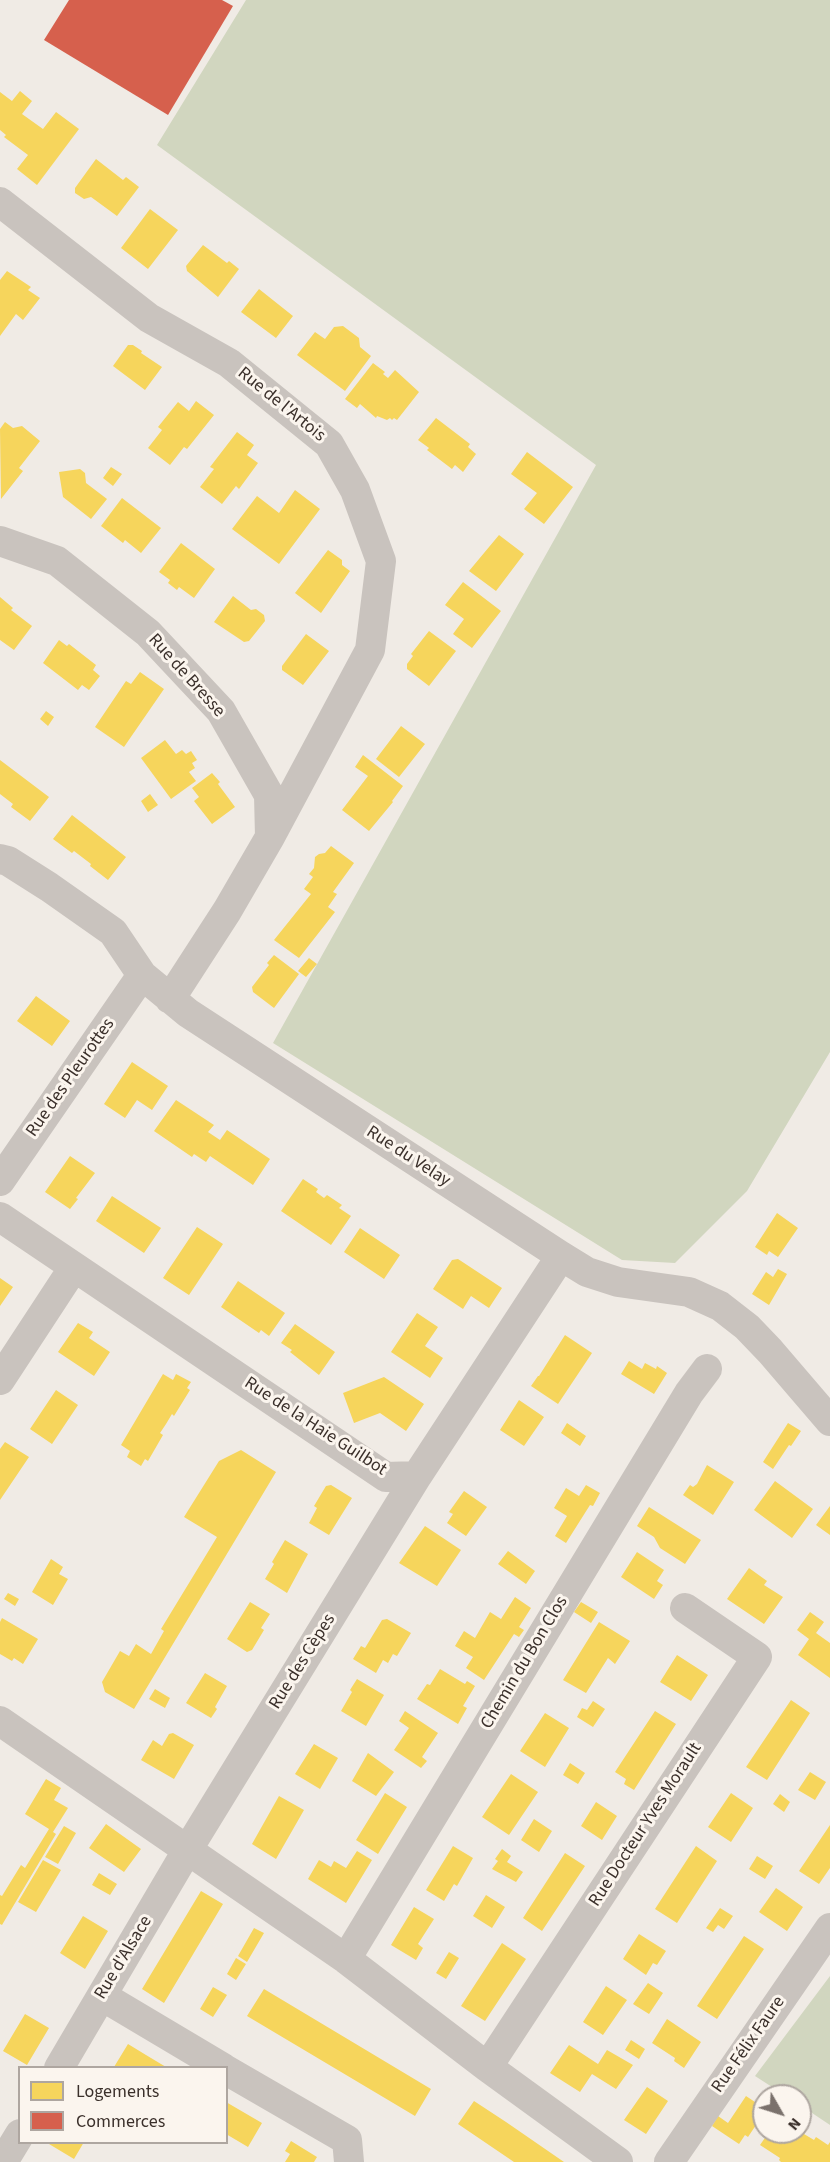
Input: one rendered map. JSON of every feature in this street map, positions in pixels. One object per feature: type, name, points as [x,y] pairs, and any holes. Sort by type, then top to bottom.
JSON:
[{"type":"street","name":"Rue de l'Artois","points":[[0,202],[149,318],[229,363],[329,444],[355,490],[381,561],[370,650],[270,837]]},
{"type":"street","name":"Rue de Bresse","points":[[0,541],[57,561],[148,633],[221,711],[269,795],[270,837]]},
{"type":"street","points":[[170,999],[227,911],[270,837]]},
{"type":"street","name":"Rue du Velay","points":[[0,859],[8,861],[114,932],[142,975],[188,1013],[561,1256],[588,1272],[618,1282],[689,1293],[720,1306],[747,1327],[830,1420]]},
{"type":"street","name":"Rue des Pleurottes","points":[[0,1181],[142,975]]},
{"type":"street","name":"Rue de la Haie Guilbot","points":[[0,1217],[386,1477],[417,1476]]},
{"type":"street","points":[[417,1476],[561,1256]]},
{"type":"street","points":[[0,1380],[74,1267]]},
{"type":"street","name":"Chemin du Bon Clos","points":[[346,1959],[689,1393],[707,1369]]},
{"type":"street","name":"Rue des Cèpes","points":[[188,1849],[417,1476]]},
{"type":"street","name":"Rue Docteur Yves Morault","points":[[486,2066],[757,1657],[685,1608]]},
{"type":"street","points":[[0,1721],[346,1959],[486,2066],[618,2162]]},
{"type":"street","name":"Rue d'Alsace","points":[[60,2066],[188,1849]]},
{"type":"street","name":"Rue Félix Faure","points":[[669,2162],[830,1928]]},
{"type":"street","points":[[102,1996],[220,2066]]},
{"type":"street","points":[[228,2071],[346,2140],[349,2162]]},
{"type":"street","points":[[3,2162],[18,2137]]},
{"type":"green space","points":[[246,0],[830,0],[830,1052],[747,1191],[675,1263],[622,1260],[273,1043],[596,465],[157,145]]},
{"type":"green space","points":[[830,1976],[830,2125],[812,2113],[812,2084],[767,2084],[755,2076]]},
{"type":"building: Logements","points":[[20,91],[32,101],[22,114],[43,129],[56,112],[79,129],[37,185],[17,169],[28,155],[4,137],[6,135],[0,130],[0,92],[12,101]]},
{"type":"building: Logements","points":[[96,159],[123,180],[126,177],[139,187],[117,216],[91,197],[84,199],[75,193],[75,188]]},
{"type":"building: Logements","points":[[150,209],[178,230],[148,269],[121,248]]},
{"type":"building: Logements","points":[[203,245],[239,269],[218,297],[187,271],[186,266]]},
{"type":"building: Logements","points":[[7,271],[31,287],[28,290],[40,298],[23,320],[16,314],[0,336],[0,280]]},
{"type":"building: Logements","points":[[259,289],[293,316],[276,338],[241,312]]},
{"type":"building: Logements","points":[[343,326],[359,338],[360,347],[371,356],[345,391],[297,355],[315,332],[325,339],[334,327]]},
{"type":"building: Logements","points":[[128,345],[133,345],[162,367],[145,390],[113,366]]},
{"type":"building: Logements","points":[[373,363],[385,372],[383,374],[388,378],[395,370],[419,392],[397,420],[390,418],[387,420],[377,416],[376,418],[360,404],[357,408],[345,399]]},
{"type":"building: Logements","points":[[196,401],[214,415],[187,449],[184,447],[170,465],[148,448],[162,430],[158,427],[178,402],[189,411]]},
{"type":"building: Logements","points":[[436,418],[470,444],[468,447],[476,454],[463,472],[455,465],[452,469],[418,440]]},
{"type":"building: Logements","points":[[5,422],[13,428],[22,426],[40,441],[19,468],[23,471],[1,499],[0,429]]},
{"type":"building: Logements","points":[[237,432],[254,445],[247,455],[258,463],[239,489],[236,486],[222,504],[200,487],[214,469],[210,467]]},
{"type":"building: Logements","points":[[527,452],[573,487],[544,524],[524,509],[537,493],[511,474]]},
{"type":"building: Logements","points":[[111,467],[122,474],[113,486],[103,478]]},
{"type":"building: Logements","points":[[80,469],[85,473],[86,483],[107,499],[91,519],[63,497],[59,472]]},
{"type":"building: Logements","points":[[295,490],[320,509],[279,564],[232,529],[257,496],[279,513]]},
{"type":"building: Logements","points":[[122,498],[161,528],[141,553],[125,540],[123,543],[101,526]]},
{"type":"building: Logements","points":[[499,535],[524,554],[496,591],[469,571]]},
{"type":"building: Logements","points":[[181,543],[215,569],[194,598],[179,587],[177,590],[168,583],[170,580],[159,572]]},
{"type":"building: Logements","points":[[328,550],[342,560],[342,565],[350,571],[321,613],[295,593]]},
{"type":"building: Logements","points":[[463,582],[501,611],[472,648],[453,634],[464,619],[445,605]]},
{"type":"building: Logements","points":[[233,596],[251,610],[256,609],[264,615],[265,621],[249,641],[244,642],[214,622]]},
{"type":"building: Logements","points":[[0,597],[13,608],[11,610],[32,626],[14,650],[0,640]]},
{"type":"building: Logements","points":[[429,631],[456,651],[429,686],[407,669],[407,664],[413,656],[411,654]]},
{"type":"building: Logements","points":[[306,634],[329,651],[303,685],[282,670],[282,666]]},
{"type":"building: Logements","points":[[59,640],[67,646],[69,644],[96,665],[93,670],[100,676],[89,690],[82,685],[78,690],[43,663]]},
{"type":"building: Logements","points":[[140,672],[164,689],[124,747],[95,727],[126,681],[131,684]]},
{"type":"building: Logements","points":[[46,711],[54,717],[48,726],[40,719]]},
{"type":"building: Logements","points":[[401,726],[425,744],[399,777],[376,759]]},
{"type":"building: Logements","points":[[165,740],[176,754],[182,750],[186,754],[191,751],[197,760],[192,763],[195,768],[189,772],[196,781],[171,799],[141,758]]},
{"type":"building: Logements","points":[[363,755],[403,786],[369,831],[342,810],[368,776],[355,767]]},
{"type":"building: Logements","points":[[0,760],[49,797],[30,821],[11,807],[13,804],[0,794]]},
{"type":"building: Logements","points":[[212,773],[235,807],[212,824],[194,801],[199,797],[192,788]]},
{"type":"building: Logements","points":[[150,794],[158,805],[148,812],[141,801]]},
{"type":"building: Logements","points":[[72,815],[126,857],[108,880],[74,851],[72,853],[53,839]]},
{"type":"building: Logements","points":[[331,846],[354,863],[333,892],[337,894],[328,907],[335,912],[299,958],[274,940],[311,894],[304,889],[313,877],[309,874],[314,868],[315,857],[325,853]]},
{"type":"building: Logements","points":[[274,955],[299,974],[274,1008],[253,992],[252,987]]},
{"type":"building: Logements","points":[[309,958],[317,964],[306,977],[298,971]]},
{"type":"building: Logements","points":[[36,996],[70,1021],[52,1046],[17,1021]]},
{"type":"building: Logements","points":[[132,1062],[168,1086],[152,1110],[137,1100],[125,1118],[104,1104]]},
{"type":"building: Logements","points":[[176,1100],[214,1125],[208,1132],[220,1140],[227,1130],[270,1159],[253,1185],[210,1156],[206,1162],[194,1154],[192,1157],[154,1131]]},
{"type":"building: Logements","points":[[70,1156],[95,1173],[70,1209],[45,1192]]},
{"type":"building: Logements","points":[[303,1179],[318,1189],[316,1192],[324,1198],[327,1195],[342,1205],[339,1208],[351,1216],[331,1245],[281,1211]]},
{"type":"building: Logements","points":[[112,1196],[161,1228],[144,1253],[96,1221]]},
{"type":"building: Logements","points":[[777,1213],[798,1228],[778,1257],[769,1251],[767,1255],[755,1247]]},
{"type":"building: Logements","points":[[197,1227],[223,1244],[189,1295],[163,1278]]},
{"type":"building: Logements","points":[[360,1228],[400,1255],[384,1279],[344,1252]]},
{"type":"building: Logements","points":[[458,1259],[502,1288],[489,1308],[471,1296],[463,1309],[433,1289],[452,1260]]},
{"type":"building: Logements","points":[[778,1269],[787,1274],[769,1305],[752,1294],[766,1272],[773,1277]]},
{"type":"building: Logements","points":[[0,1278],[13,1287],[0,1306]]},
{"type":"building: Logements","points":[[238,1281],[285,1313],[269,1336],[261,1330],[259,1333],[221,1307]]},
{"type":"building: Logements","points":[[417,1313],[438,1327],[425,1346],[443,1358],[430,1378],[391,1352]]},
{"type":"building: Logements","points":[[78,1323],[93,1332],[89,1338],[110,1352],[94,1376],[58,1352]]},
{"type":"building: Logements","points":[[295,1324],[335,1352],[319,1375],[281,1343]]},
{"type":"building: Logements","points":[[565,1335],[592,1353],[558,1404],[531,1386]]},
{"type":"building: Logements","points":[[629,1361],[642,1369],[645,1363],[656,1369],[657,1366],[667,1373],[654,1394],[621,1374]]},
{"type":"building: Logements","points":[[163,1374],[173,1380],[176,1374],[191,1382],[187,1388],[190,1390],[160,1433],[163,1435],[148,1461],[145,1459],[141,1466],[127,1457],[130,1451],[121,1445]]},
{"type":"building: Logements","points":[[384,1377],[424,1404],[406,1431],[380,1413],[354,1423],[343,1393]]},
{"type":"building: Logements","points":[[56,1390],[78,1405],[52,1444],[30,1429]]},
{"type":"building: Logements","points":[[519,1400],[544,1417],[524,1446],[500,1430]]},
{"type":"building: Logements","points":[[567,1423],[586,1436],[580,1446],[561,1433]]},
{"type":"building: Logements","points":[[788,1423],[801,1431],[773,1469],[763,1462]]},
{"type":"building: Logements","points":[[5,1442],[29,1457],[0,1500],[0,1449]]},
{"type":"building: Logements","points":[[241,1450],[276,1472],[134,1709],[105,1692],[102,1682],[120,1651],[129,1656],[136,1644],[151,1654],[164,1631],[161,1629],[217,1537],[184,1517],[219,1461]]},
{"type":"building: Logements","points":[[707,1465],[734,1482],[713,1515],[683,1495],[690,1485],[693,1487],[697,1484]]},
{"type":"building: Logements","points":[[775,1481],[813,1509],[792,1538],[754,1510]]},
{"type":"building: Logements","points":[[331,1485],[352,1498],[329,1535],[309,1523],[317,1508],[314,1506],[326,1486]]},
{"type":"building: Logements","points":[[586,1485],[600,1493],[566,1543],[555,1536],[567,1516],[554,1508],[566,1488],[579,1496]]},
{"type":"building: Logements","points":[[464,1491],[487,1507],[466,1536],[447,1523],[453,1514],[449,1512]]},
{"type":"building: Logements","points":[[830,1506],[830,1535],[816,1525]]},
{"type":"building: Logements","points":[[649,1507],[701,1540],[685,1564],[660,1548],[654,1537],[637,1526]]},
{"type":"building: Logements","points":[[425,1526],[461,1550],[437,1586],[399,1563]]},
{"type":"building: Logements","points":[[285,1540],[308,1554],[287,1593],[265,1579]]},
{"type":"building: Logements","points":[[508,1551],[535,1571],[526,1584],[498,1564]]},
{"type":"building: Logements","points":[[637,1552],[664,1570],[657,1581],[663,1585],[654,1599],[621,1577]]},
{"type":"building: Logements","points":[[51,1559],[63,1567],[59,1574],[68,1579],[53,1605],[32,1592]]},
{"type":"building: Logements","points":[[749,1568],[767,1581],[764,1585],[783,1597],[764,1624],[727,1599]]},
{"type":"building: Logements","points":[[8,1593],[19,1599],[15,1606],[4,1599]]},
{"type":"building: Logements","points":[[515,1597],[531,1608],[519,1627],[524,1630],[519,1637],[514,1634],[484,1680],[466,1668],[473,1657],[455,1646],[464,1631],[475,1638],[490,1612],[501,1619]]},
{"type":"building: Logements","points":[[250,1602],[270,1614],[252,1650],[247,1652],[227,1639]]},
{"type":"building: Logements","points":[[581,1602],[598,1612],[591,1623],[574,1612]]},
{"type":"building: Logements","points":[[810,1612],[824,1622],[816,1633],[830,1643],[830,1678],[798,1655],[809,1639],[797,1630]]},
{"type":"building: Logements","points":[[2,1618],[38,1639],[23,1664],[14,1658],[12,1661],[0,1654]]},
{"type":"building: Logements","points":[[387,1619],[411,1633],[397,1656],[393,1654],[388,1663],[383,1660],[376,1673],[353,1659],[361,1646],[365,1648],[382,1620]]},
{"type":"building: Logements","points":[[599,1622],[630,1641],[615,1664],[608,1658],[586,1693],[563,1680]]},
{"type":"building: Logements","points":[[677,1655],[708,1675],[691,1701],[660,1682]]},
{"type":"building: Logements","points":[[440,1669],[465,1684],[467,1681],[475,1686],[463,1706],[467,1708],[458,1724],[417,1699]]},
{"type":"building: Logements","points":[[205,1673],[227,1686],[211,1718],[186,1703]]},
{"type":"building: Logements","points":[[357,1679],[384,1695],[366,1726],[341,1711]]},
{"type":"building: Logements","points":[[155,1689],[170,1698],[165,1708],[149,1699]]},
{"type":"building: Logements","points":[[791,1700],[810,1713],[767,1780],[746,1767]]},
{"type":"building: Logements","points":[[593,1701],[605,1709],[593,1727],[577,1717],[582,1708],[587,1710]]},
{"type":"building: Logements","points":[[405,1711],[438,1733],[422,1757],[427,1761],[421,1768],[394,1750],[409,1728],[399,1721]]},
{"type":"building: Logements","points":[[655,1711],[676,1724],[634,1790],[624,1784],[626,1779],[615,1772]]},
{"type":"building: Logements","points":[[545,1713],[569,1728],[545,1767],[520,1751]]},
{"type":"building: Logements","points":[[173,1733],[194,1745],[174,1779],[141,1760],[153,1740],[162,1746],[169,1734]]},
{"type":"building: Logements","points":[[314,1744],[338,1758],[320,1789],[295,1774]]},
{"type":"building: Logements","points":[[368,1753],[394,1772],[376,1796],[352,1781]]},
{"type":"building: Logements","points":[[570,1763],[585,1773],[578,1784],[563,1775]]},
{"type":"building: Logements","points":[[810,1772],[826,1782],[815,1800],[798,1790]]},
{"type":"building: Logements","points":[[511,1774],[538,1792],[509,1835],[482,1817]]},
{"type":"building: Logements","points":[[46,1779],[61,1788],[54,1800],[68,1808],[53,1832],[56,1834],[2,1925],[0,1924],[0,1895],[2,1896],[21,1865],[25,1868],[49,1829],[25,1814]]},
{"type":"building: Logements","points":[[385,1793],[407,1807],[378,1854],[356,1840]]},
{"type":"building: Logements","points":[[731,1793],[753,1808],[731,1842],[708,1827]]},
{"type":"building: Logements","points":[[780,1794],[790,1802],[784,1812],[773,1804]]},
{"type":"building: Logements","points":[[279,1796],[304,1810],[276,1859],[252,1844]]},
{"type":"building: Logements","points":[[596,1802],[617,1816],[602,1840],[581,1826]]},
{"type":"building: Logements","points":[[534,1819],[552,1831],[539,1852],[521,1840]]},
{"type":"building: Logements","points":[[106,1824],[141,1849],[124,1872],[89,1848]]},
{"type":"building: Logements","points":[[830,1825],[830,1868],[819,1884],[799,1871]]},
{"type":"building: Logements","points":[[64,1826],[76,1833],[58,1864],[45,1857]]},
{"type":"building: Logements","points":[[453,1846],[473,1858],[457,1886],[454,1884],[444,1901],[426,1890]]},
{"type":"building: Logements","points":[[696,1846],[717,1861],[677,1923],[655,1909]]},
{"type":"building: Logements","points":[[502,1849],[511,1856],[507,1862],[523,1872],[516,1882],[492,1869]]},
{"type":"building: Logements","points":[[357,1851],[372,1860],[346,1903],[308,1879],[319,1860],[331,1867],[334,1861],[346,1868]]},
{"type":"building: Logements","points":[[565,1853],[585,1866],[542,1931],[523,1918]]},
{"type":"building: Logements","points":[[757,1856],[773,1866],[765,1879],[749,1869]]},
{"type":"building: Logements","points":[[43,1860],[61,1870],[36,1912],[18,1902]]},
{"type":"building: Logements","points":[[99,1873],[117,1884],[110,1895],[92,1885]]},
{"type":"building: Logements","points":[[776,1888],[803,1907],[787,1931],[759,1912]]},
{"type":"building: Logements","points":[[201,1891],[223,1904],[164,2003],[142,1989]]},
{"type":"building: Logements","points":[[486,1895],[505,1907],[492,1928],[473,1916]]},
{"type":"building: Logements","points":[[414,1907],[434,1919],[418,1944],[423,1948],[416,1960],[391,1945]]},
{"type":"building: Logements","points":[[720,1908],[733,1916],[724,1929],[718,1925],[713,1932],[706,1928]]},
{"type":"building: Logements","points":[[83,1916],[108,1931],[85,1969],[60,1953]]},
{"type":"building: Logements","points":[[254,1928],[264,1933],[247,1962],[238,1956]]},
{"type":"building: Logements","points":[[639,1934],[666,1951],[657,1965],[653,1963],[646,1975],[623,1959]]},
{"type":"building: Logements","points":[[744,1936],[764,1949],[717,2019],[697,2006]]},
{"type":"building: Logements","points":[[502,1943],[526,1959],[485,2021],[461,2006]]},
{"type":"building: Logements","points":[[449,1952],[459,1958],[446,1979],[436,1973]]},
{"type":"building: Logements","points":[[236,1958],[246,1964],[236,1980],[227,1974]]},
{"type":"building: Logements","points":[[648,1983],[663,1993],[649,2014],[633,2004]]},
{"type":"building: Logements","points":[[606,1986],[627,2000],[603,2035],[583,2022]]},
{"type":"building: Logements","points":[[213,1987],[227,1995],[213,2017],[200,2009]]},
{"type":"building: Logements","points":[[264,1989],[431,2089],[415,2116],[247,2016]]},
{"type":"building: Logements","points":[[25,2014],[49,2028],[27,2065],[3,2051]]},
{"type":"building: Logements","points":[[667,2019],[701,2042],[684,2068],[674,2061],[675,2058],[652,2043]]},
{"type":"building: Logements","points":[[631,2040],[645,2049],[639,2059],[625,2050]]},
{"type":"building: Logements","points":[[128,2044],[164,2066],[115,2066]]},
{"type":"building: Logements","points":[[569,2045],[598,2064],[607,2050],[633,2065],[616,2089],[592,2074],[580,2092],[550,2073]]},
{"type":"building: Logements","points":[[647,2087],[668,2101],[646,2134],[624,2120]]},
{"type":"building: Logements","points":[[746,2096],[752,2100],[752,2131],[748,2137],[745,2135],[739,2144],[712,2126],[718,2116],[728,2123]]},
{"type":"building: Logements","points":[[474,2101],[564,2162],[514,2162],[458,2124]]},
{"type":"building: Logements","points":[[228,2103],[262,2123],[248,2147],[228,2135]]},
{"type":"building: Logements","points":[[816,2137],[828,2145],[830,2142],[830,2162],[781,2162],[780,2158],[760,2145],[812,2144],[812,2139],[814,2140]]},
{"type":"building: Logements","points":[[291,2141],[317,2157],[314,2162],[285,2162],[290,2154],[285,2151]]},
{"type":"building: Logements","points":[[49,2144],[83,2144],[74,2159]]},
{"type":"building: Commerces","points":[[69,0],[222,0],[233,6],[168,115],[44,40]]}]
